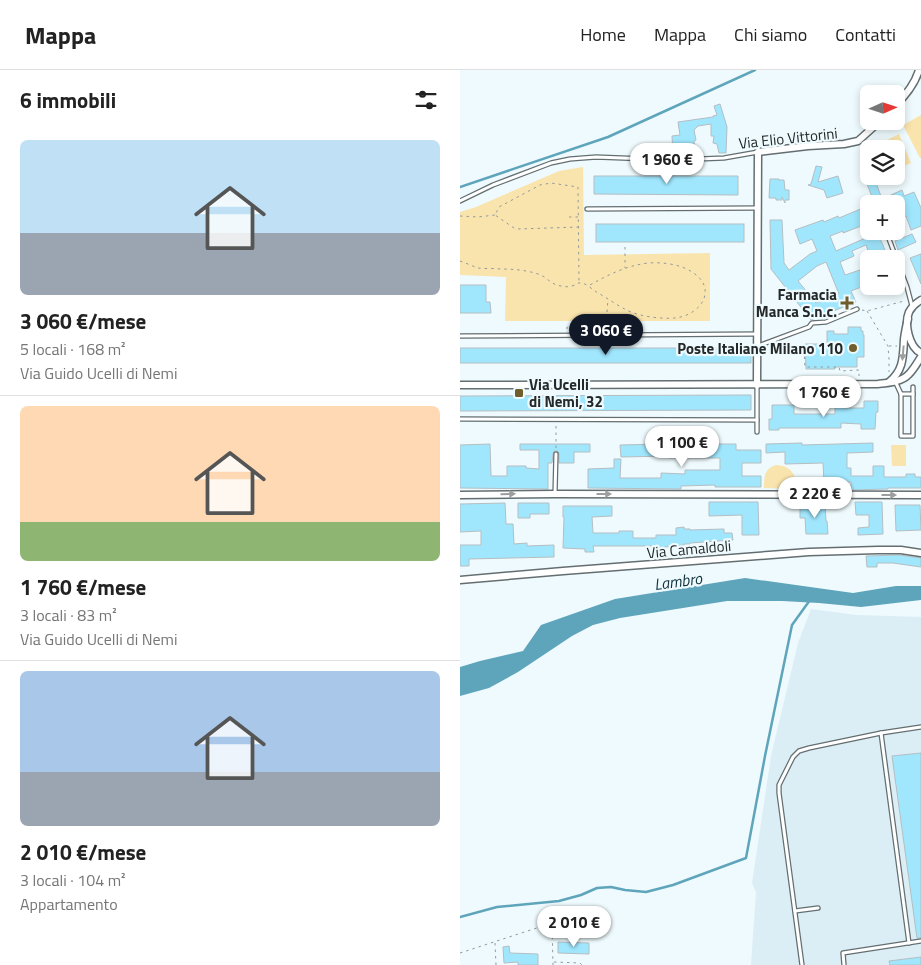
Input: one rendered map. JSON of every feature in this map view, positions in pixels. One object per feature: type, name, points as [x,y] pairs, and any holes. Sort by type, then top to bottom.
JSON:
[{"type":"street","points":[[905,96],[918,76],[919,70]]},
{"type":"street","name":"Via Elio Vittorini","points":[[758,152],[844,144],[858,141],[870,130]]},
{"type":"street","points":[[758,152],[758,385]]},
{"type":"street","points":[[891,379],[898,372],[903,360],[904,340],[909,313],[912,306],[921,300]]},
{"type":"street","points":[[460,385],[872,384],[891,379],[902,379],[908,375],[921,355],[912,345],[908,319]]},
{"type":"street","points":[[460,495],[921,495]]},
{"type":"street","name":"Via Camaldoli","points":[[460,580],[800,553],[901,550],[921,553]]},
{"type":"lane","name":"Via Elio Vittorini","points":[[460,201],[501,182],[551,163],[570,159],[596,157],[674,160],[724,158],[758,152]]},
{"type":"lane","points":[[586,209],[758,208]]},
{"type":"lane","points":[[889,240],[912,306]]},
{"type":"lane","points":[[758,347],[809,327],[812,323],[826,322],[857,309]]},
{"type":"lane","points":[[460,336],[758,334]]},
{"type":"lane","points":[[891,379],[902,394],[901,436],[913,436],[913,387]]},
{"type":"lane","points":[[757,432],[758,385]]},
{"type":"lane","points":[[902,394],[913,394]]},
{"type":"lane","points":[[462,419],[758,420]]},
{"type":"lane","points":[[555,494],[556,454]]},
{"type":"lane","points":[[802,965],[779,785],[799,751],[881,733],[921,727]]},
{"type":"lane","points":[[881,733],[909,943]]},
{"type":"lane","points":[[795,911],[818,908]]},
{"type":"lane","points":[[844,965],[843,952],[921,941]]},
{"type":"path","points":[[495,215],[500,207],[540,185],[551,183],[578,187],[579,282]]},
{"type":"path","points":[[460,216],[478,217],[495,215],[518,229],[579,227]]},
{"type":"path","points":[[569,217],[579,217]]},
{"type":"path","points":[[625,247],[625,268]]},
{"type":"path","points":[[460,261],[477,268],[509,269],[537,273],[559,286],[570,287],[579,282],[583,283],[630,312],[649,317],[684,316],[698,308],[705,292],[702,282],[693,272],[671,264],[649,263],[625,268],[613,272],[588,286]]},
{"type":"path","points":[[606,326],[608,299]]},
{"type":"path","points":[[857,309],[867,311],[904,300]]},
{"type":"path","points":[[867,311],[888,346],[891,379]]},
{"type":"path","points":[[566,335],[567,327],[616,326],[618,335]]},
{"type":"path","points":[[888,346],[900,346]]},
{"type":"path","points":[[804,350],[805,367],[839,368],[840,371],[859,370],[859,377]]},
{"type":"path","points":[[840,371],[840,377]]},
{"type":"path","points":[[515,393],[528,393]]},
{"type":"path","points":[[556,419],[556,454]]},
{"type":"path","points":[[460,954],[552,923],[553,965]]},
{"type":"path","points":[[495,942],[496,965]]},
{"type":"path","points":[[553,962],[580,963],[582,965]]},
{"type":"shaded area","points":[[921,115],[921,158],[905,129],[905,124]]},
{"type":"shaded area","points":[[899,134],[901,140],[887,140]]},
{"type":"shaded area","points":[[905,148],[911,163],[905,166]]},
{"type":"shaded area","points":[[583,167],[584,255],[710,253],[710,321],[505,321],[506,277],[460,275],[460,212],[476,207],[559,171]]},
{"type":"shaded area","points":[[891,445],[906,445],[906,466],[892,466]]},
{"type":"shaded area","points":[[776,465],[785,467],[792,472],[797,489],[764,488],[767,471]]},
{"type":"shaded area","points":[[811,609],[856,615],[921,617],[921,965],[751,965],[756,892],[752,883],[771,756],[798,643]]},
{"type":"water","points":[[745,578],[853,593],[896,586],[921,586],[921,600],[861,607],[782,601],[727,601],[620,618],[593,625],[489,688],[460,696],[460,667],[523,651],[541,625],[615,599]]},
{"type":"building","points":[[720,104],[727,127],[726,153],[719,153],[717,144],[713,143],[714,136],[711,136],[711,124],[698,126],[694,130],[696,140],[694,141],[695,154],[673,155],[672,136],[680,135],[678,122],[713,117],[717,115],[714,106]]},
{"type":"building","points":[[816,166],[822,167],[818,182],[838,176],[843,193],[827,198],[824,190],[808,185],[811,184]]},
{"type":"building","points":[[594,176],[738,176],[738,195],[594,194]]},
{"type":"building","points":[[770,179],[784,180],[785,190],[789,190],[789,200],[785,200],[785,203],[782,197],[782,200],[769,198]]},
{"type":"building","points":[[867,185],[877,185],[881,195],[871,195]]},
{"type":"building","points":[[902,190],[904,195],[891,195]]},
{"type":"building","points":[[914,192],[921,208],[921,226],[911,230],[906,216],[905,196]]},
{"type":"building","points":[[860,209],[860,226],[830,236],[836,251],[861,240],[880,240],[885,250],[868,250],[866,245],[852,251],[854,256],[840,262],[845,275],[860,270],[860,288],[851,291],[856,302],[811,320],[771,269],[770,220],[782,220],[784,263],[789,270],[817,251],[812,239],[800,244],[795,230],[838,216],[839,218]],"holes":[[[826,262],[839,294],[816,303],[798,281],[817,266]]]},
{"type":"building","points":[[596,224],[744,224],[744,242],[596,242]]},
{"type":"building","points":[[912,234],[916,242],[898,250],[895,241],[905,240],[905,237]]},
{"type":"building","points":[[921,254],[921,284],[910,258]]},
{"type":"building","points":[[460,285],[486,285],[486,302],[490,302],[491,313],[460,313]]},
{"type":"building","points":[[848,327],[861,327],[864,335],[864,357],[857,357],[857,367],[806,369],[805,344],[827,344],[827,331],[834,331],[834,334],[848,334]]},
{"type":"building","points":[[460,348],[751,348],[751,363],[460,363]]},
{"type":"building","points":[[751,395],[751,410],[460,411],[460,396]]},
{"type":"building","points":[[864,401],[878,401],[875,429],[861,429],[861,424],[841,423],[841,428],[779,428],[779,430],[769,430],[769,419],[772,419],[772,405],[794,405],[794,414],[835,414],[835,405],[843,405],[843,408],[864,408]]},
{"type":"building","points":[[802,443],[802,445],[873,443],[873,452],[847,453],[847,468],[851,468],[851,476],[873,476],[873,466],[884,466],[884,477],[906,477],[906,474],[915,474],[915,477],[921,477],[921,488],[851,490],[851,482],[824,482],[823,463],[785,464],[785,452],[766,453],[766,444]]},
{"type":"building","points":[[490,444],[491,476],[507,476],[507,466],[526,466],[526,468],[539,469],[539,450],[520,450],[520,444],[590,444],[590,452],[574,452],[574,463],[559,463],[559,453],[554,451],[552,463],[548,463],[548,489],[460,488],[460,445]]},
{"type":"building","points":[[736,444],[736,450],[761,450],[761,463],[742,463],[742,476],[761,476],[761,487],[715,487],[715,485],[681,486],[681,489],[588,488],[588,469],[614,468],[614,459],[621,459],[620,478],[661,478],[661,473],[685,474],[685,470],[720,470],[720,458],[621,457],[620,445]]},
{"type":"building","points":[[709,502],[758,502],[759,535],[742,535],[742,515],[709,516]]},
{"type":"building","points":[[855,502],[882,502],[883,534],[858,535],[858,528],[869,527],[869,515],[856,515]]},
{"type":"building","points":[[505,503],[506,524],[513,524],[514,544],[527,543],[527,546],[554,545],[554,557],[469,559],[469,566],[460,566],[460,545],[481,545],[481,531],[460,532],[460,504]]},
{"type":"building","points":[[518,503],[549,503],[549,514],[530,514],[530,518],[518,518]]},
{"type":"building","points":[[800,505],[825,505],[828,534],[806,534],[805,518],[800,518]]},
{"type":"building","points":[[895,505],[920,505],[921,530],[896,531]]},
{"type":"building","points":[[563,506],[612,506],[612,516],[592,517],[593,533],[633,531],[633,538],[656,538],[656,535],[676,535],[676,528],[684,527],[684,529],[690,530],[724,529],[724,533],[732,533],[733,540],[690,543],[657,548],[656,546],[593,546],[594,552],[585,552],[585,549],[563,548]]},
{"type":"building","points":[[899,555],[921,558],[921,567],[877,563],[877,567],[867,567],[866,556]]},
{"type":"building","points":[[921,753],[921,938],[917,938],[892,756]]},
{"type":"building","points":[[558,942],[589,943],[589,954],[558,953]]},
{"type":"building","points":[[509,946],[510,953],[538,954],[538,965],[518,965],[518,962],[504,963],[503,947]]},
{"type":"building","points":[[921,957],[921,965],[890,965],[889,961]]},
{"type":"waterway","points":[[460,187],[608,137],[755,70]]},
{"type":"waterway","points":[[460,917],[497,907],[559,901],[597,888],[611,887],[646,892],[673,885],[746,858],[792,625],[810,600]]},
{"type":"place","name":"Farmacia Manca S.n.c.","points":[[847,303]]},
{"type":"place","name":"Poste Italiane Milano 110","points":[[853,348]]},
{"type":"place","name":"Via Ucelli di Nemi, 32","points":[[519,393]]},
{"type":"water label","name":"Lambro","points":[[678,581]]}]
